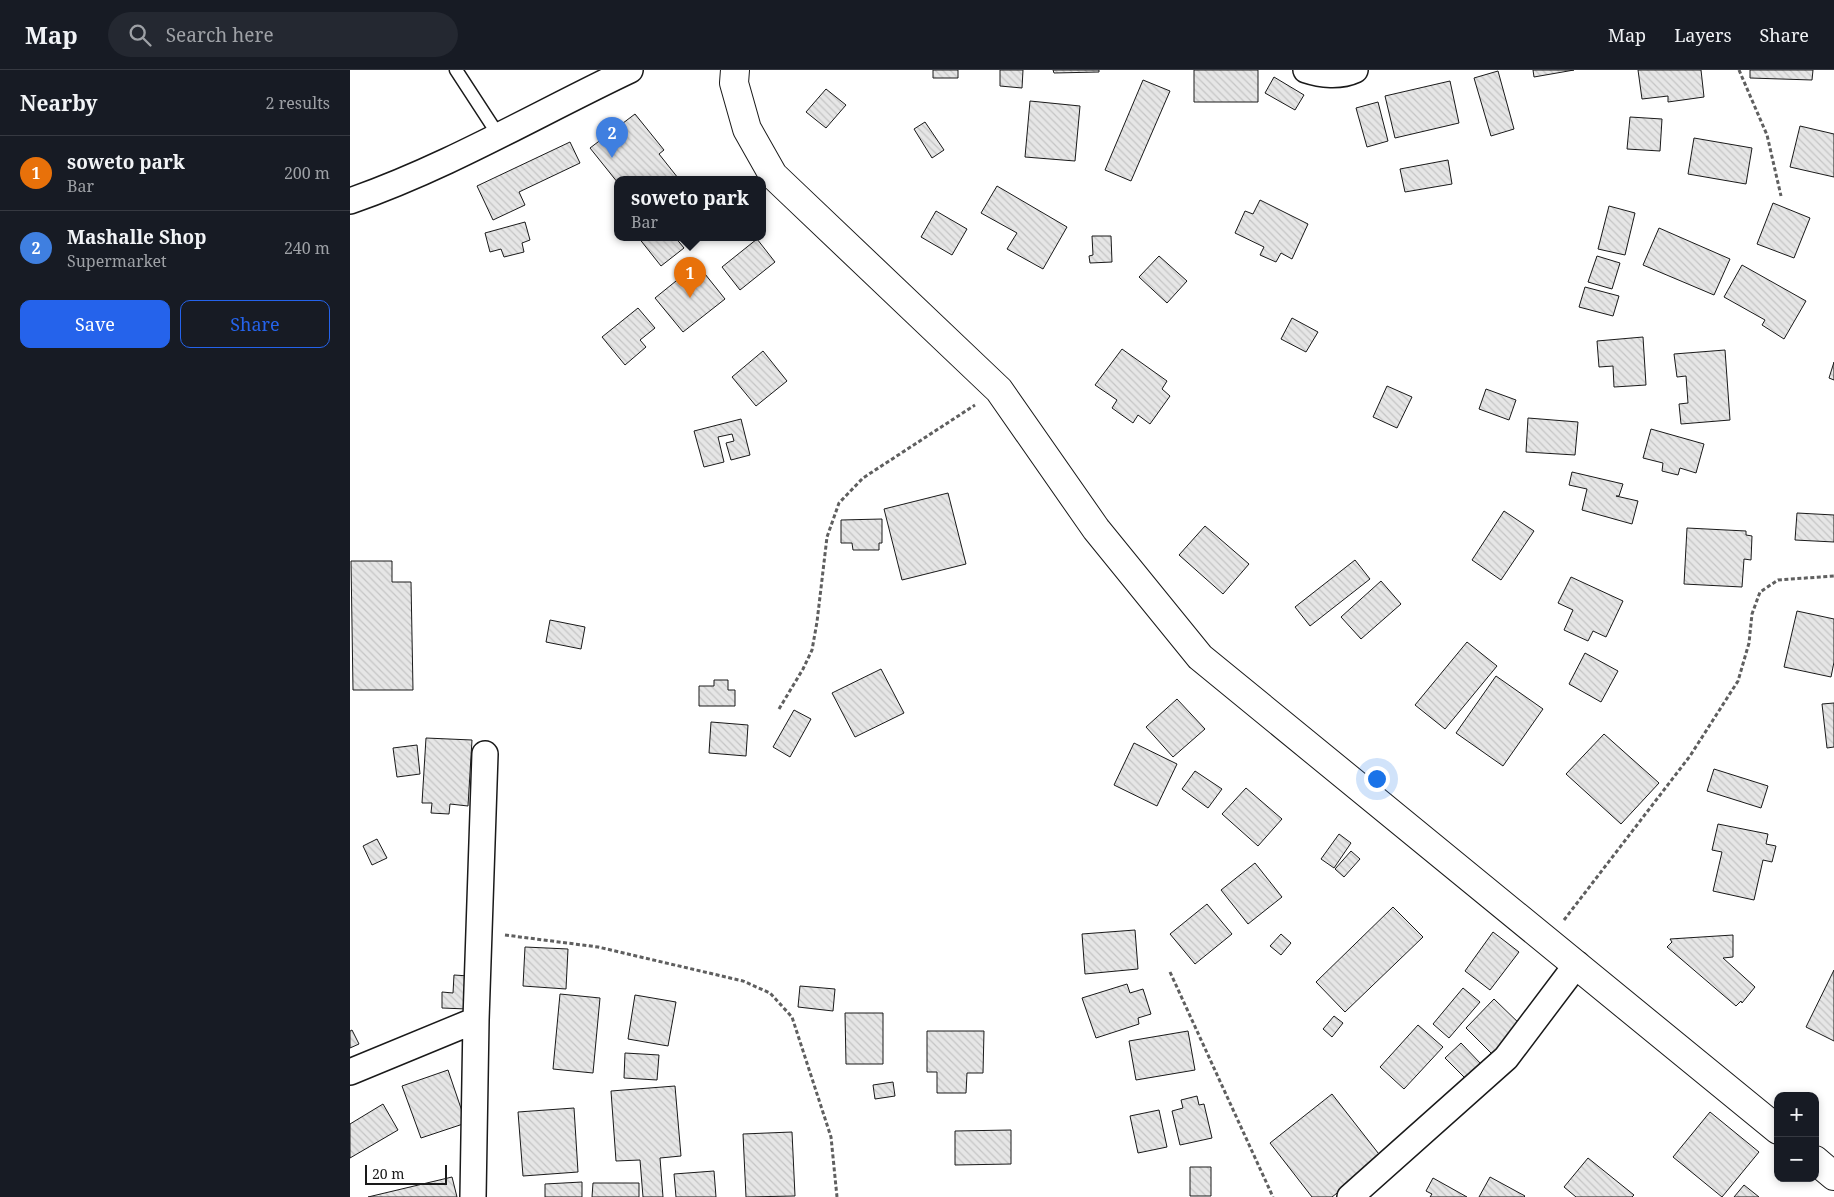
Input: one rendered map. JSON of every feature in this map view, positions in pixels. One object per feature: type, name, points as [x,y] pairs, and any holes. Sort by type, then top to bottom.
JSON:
[{"type":"street","points":[[350,201],[386,189],[499,136],[630,70]]},
{"type":"street","points":[[735,70],[734,83],[747,129],[773,175],[999,390],[1096,529],[1200,657],[1774,1127]]},
{"type":"street","points":[[1306,70],[1328,74],[1347,74],[1355,70]]},
{"type":"street","points":[[473,1197],[476,1020],[485,754]]},
{"type":"street","points":[[1350,1197],[1506,1058],[1577,964]]},
{"type":"street","points":[[350,1072],[476,1020]]},
{"type":"street","points":[[1819,1163],[1834,1176]]},
{"type":"lane","points":[[456,70],[499,136]]},
{"type":"path","points":[[1739,70],[1767,135],[1781,196]]},
{"type":"path","points":[[779,709],[812,650],[827,537],[839,503],[863,478],[999,390]]},
{"type":"path","points":[[1547,942],[1690,756],[1738,681],[1749,643],[1752,614],[1760,592],[1778,580],[1834,576]]},
{"type":"path","points":[[479,932],[598,946],[743,981],[770,993],[792,1017],[831,1137],[837,1197]]},
{"type":"path","points":[[1170,972],[1273,1197]]},
{"type":"building","points":[[933,70],[958,70],[958,78],[933,78]]},
{"type":"building","points":[[1000,70],[1023,70],[1022,88],[1000,86]]},
{"type":"building","points":[[1053,70],[1099,70],[1099,72],[1054,73]]},
{"type":"building","points":[[1194,70],[1258,70],[1258,102],[1194,102]]},
{"type":"building","points":[[1533,70],[1574,70],[1534,77]]},
{"type":"building","points":[[1638,70],[1701,70],[1704,97],[1668,102],[1668,96],[1642,99]]},
{"type":"building","points":[[1750,70],[1813,70],[1812,80],[1750,78]]},
{"type":"building","points":[[1498,71],[1514,129],[1491,136],[1474,78]]},
{"type":"building","points":[[1274,77],[1304,95],[1295,110],[1265,93]]},
{"type":"building","points":[[1143,80],[1170,91],[1131,181],[1105,170]]},
{"type":"building","points":[[1450,81],[1459,123],[1395,138],[1385,96]]},
{"type":"building","points":[[826,89],[846,105],[826,128],[806,112]]},
{"type":"building","points":[[1030,101],[1080,106],[1075,161],[1025,157]]},
{"type":"building","points":[[1378,102],[1388,141],[1367,147],[1356,108]]},
{"type":"building","points":[[635,114],[664,150],[659,154],[676,176],[614,176],[614,178],[590,148]]},
{"type":"building","points":[[1630,117],[1662,119],[1660,151],[1627,149]]},
{"type":"building","points":[[925,122],[944,150],[932,158],[914,129]]},
{"type":"building","points":[[1800,126],[1834,134],[1834,177],[1790,167]]},
{"type":"building","points":[[1694,138],[1752,148],[1746,184],[1688,174]]},
{"type":"building","points":[[570,142],[580,163],[519,192],[525,205],[493,220],[477,186]]},
{"type":"building","points":[[1448,160],[1452,184],[1405,192],[1400,169]]},
{"type":"building","points":[[997,186],[1067,227],[1043,269],[1007,249],[1017,233],[981,213]]},
{"type":"building","points":[[1260,200],[1308,224],[1292,259],[1281,253],[1276,262],[1260,255],[1264,247],[1235,233],[1245,211],[1253,214]]},
{"type":"building","points":[[1773,203],[1810,218],[1794,258],[1757,244]]},
{"type":"building","points":[[1609,206],[1635,213],[1625,255],[1598,249]]},
{"type":"building","points":[[936,211],[967,229],[952,255],[921,237]]},
{"type":"building","points":[[525,222],[530,240],[522,243],[524,252],[504,257],[501,249],[490,252],[485,233]]},
{"type":"building","points":[[1659,228],[1730,259],[1714,295],[1643,265]]},
{"type":"building","points":[[1092,236],[1111,236],[1112,262],[1090,263],[1089,256],[1093,255]]},
{"type":"building","points":[[641,241],[678,241],[684,248],[661,266]]},
{"type":"building","points":[[754,241],[759,241],[775,262],[740,290],[722,267]]},
{"type":"building","points":[[1159,256],[1187,281],[1167,303],[1139,277]]},
{"type":"building","points":[[1597,256],[1620,263],[1612,289],[1588,282]]},
{"type":"building","points":[[697,264],[725,299],[683,332],[655,298]]},
{"type":"building","points":[[1742,265],[1806,301],[1784,339],[1762,325],[1765,320],[1724,297]]},
{"type":"building","points":[[1585,287],[1619,296],[1613,316],[1579,307]]},
{"type":"building","points":[[638,308],[655,328],[640,340],[646,347],[625,365],[602,337]]},
{"type":"building","points":[[1292,318],[1318,332],[1306,352],[1281,339]]},
{"type":"building","points":[[1643,337],[1646,385],[1614,387],[1613,366],[1599,367],[1597,341]]},
{"type":"building","points":[[1122,349],[1167,381],[1162,389],[1170,396],[1150,424],[1138,415],[1133,423],[1112,408],[1117,400],[1095,385]]},
{"type":"building","points":[[1725,350],[1730,420],[1681,424],[1679,404],[1688,403],[1686,376],[1677,377],[1674,354]]},
{"type":"building","points":[[763,351],[787,381],[756,406],[732,377]]},
{"type":"building","points":[[1834,362],[1834,380],[1829,378]]},
{"type":"building","points":[[1387,386],[1412,397],[1397,428],[1373,417]]},
{"type":"building","points":[[1486,389],[1516,400],[1509,420],[1479,409]]},
{"type":"building","points":[[1528,418],[1578,422],[1575,455],[1526,452]]},
{"type":"building","points":[[741,419],[750,455],[731,460],[726,443],[734,441],[732,434],[718,437],[724,462],[704,467],[694,431]]},
{"type":"building","points":[[1651,429],[1704,444],[1696,473],[1680,468],[1678,475],[1662,471],[1663,463],[1643,458]]},
{"type":"building","points":[[1572,472],[1623,484],[1619,496],[1616,496],[1638,501],[1632,524],[1582,510],[1587,489],[1569,485]]},
{"type":"building","points":[[948,493],[966,564],[902,580],[884,509]]},
{"type":"building","points":[[1504,511],[1534,531],[1501,580],[1472,560]]},
{"type":"building","points":[[1797,513],[1834,515],[1834,542],[1795,540]]},
{"type":"building","points":[[882,519],[882,543],[879,543],[879,550],[853,550],[852,543],[841,543],[841,520]]},
{"type":"building","points":[[1205,526],[1249,564],[1223,594],[1179,555]]},
{"type":"building","points":[[1687,528],[1746,531],[1746,535],[1752,536],[1751,560],[1744,559],[1742,587],[1684,584]]},
{"type":"building","points":[[1355,560],[1370,579],[1310,626],[1295,607]]},
{"type":"building","points":[[351,561],[392,561],[392,582],[411,582],[413,690],[353,690]]},
{"type":"building","points":[[1571,577],[1623,601],[1606,637],[1593,631],[1588,641],[1564,630],[1573,610],[1558,603]]},
{"type":"building","points":[[1381,581],[1401,604],[1361,639],[1341,617]]},
{"type":"building","points":[[1797,611],[1834,619],[1834,662],[1831,677],[1784,667]]},
{"type":"building","points":[[550,620],[585,627],[581,649],[546,642]]},
{"type":"building","points":[[1467,642],[1497,666],[1445,729],[1415,705]]},
{"type":"building","points":[[1585,653],[1618,671],[1601,702],[1569,684]]},
{"type":"building","points":[[881,669],[904,713],[855,737],[832,693]]},
{"type":"building","points":[[1496,676],[1543,709],[1503,766],[1456,733]]},
{"type":"building","points":[[714,680],[728,680],[728,690],[735,690],[735,706],[699,706],[699,686],[714,686]]},
{"type":"building","points":[[1177,699],[1205,729],[1173,757],[1146,727]]},
{"type":"building","points":[[1834,703],[1834,747],[1827,748],[1822,704]]},
{"type":"building","points":[[794,710],[811,719],[790,757],[773,747]]},
{"type":"building","points":[[711,722],[748,725],[746,756],[709,753]]},
{"type":"building","points":[[1604,734],[1659,783],[1621,824],[1566,774]]},
{"type":"building","points":[[426,738],[472,740],[468,806],[450,804],[449,814],[431,813],[432,803],[422,803]]},
{"type":"building","points":[[1134,743],[1177,764],[1157,806],[1114,785]]},
{"type":"building","points":[[417,745],[420,774],[397,777],[393,748]]},
{"type":"building","points":[[1714,769],[1768,786],[1761,808],[1707,791]]},
{"type":"building","points":[[1195,771],[1222,789],[1208,808],[1182,789]]},
{"type":"building","points":[[1246,788],[1282,819],[1258,846],[1222,814]]},
{"type":"building","points":[[1718,824],[1768,834],[1766,844],[1776,846],[1772,862],[1763,860],[1754,900],[1713,891],[1722,852],[1712,850]]},
{"type":"building","points":[[1339,834],[1351,843],[1334,868],[1321,859]]},
{"type":"building","points":[[377,839],[387,858],[372,865],[363,846]]},
{"type":"building","points":[[1351,851],[1360,859],[1344,877],[1335,869]]},
{"type":"building","points":[[1255,863],[1282,897],[1248,924],[1221,890]]},
{"type":"building","points":[[1207,904],[1232,934],[1195,964],[1170,934]]},
{"type":"building","points":[[1393,907],[1423,937],[1345,1012],[1316,982]]},
{"type":"building","points":[[1135,930],[1138,969],[1085,974],[1082,934]]},
{"type":"building","points":[[1493,932],[1519,952],[1490,990],[1465,971]]},
{"type":"building","points":[[1281,934],[1291,943],[1281,955],[1270,946]]},
{"type":"building","points":[[1733,935],[1733,957],[1723,958],[1755,987],[1742,1003],[1741,1001],[1736,1006],[1667,947],[1672,942],[1670,939]]},
{"type":"building","points":[[525,947],[568,949],[566,989],[523,986]]},
{"type":"building","points":[[1834,970],[1834,1041],[1806,1027]]},
{"type":"building","points":[[454,975],[469,976],[467,1009],[442,1008],[442,992],[453,993]]},
{"type":"building","points":[[1127,984],[1130,993],[1143,989],[1151,1014],[1138,1018],[1139,1024],[1096,1038],[1082,998]]},
{"type":"building","points":[[800,986],[835,989],[833,1011],[798,1007]]},
{"type":"building","points":[[1463,988],[1480,1002],[1449,1038],[1433,1024]]},
{"type":"building","points":[[560,994],[600,998],[593,1073],[553,1069]]},
{"type":"building","points":[[635,995],[676,1002],[668,1046],[628,1039]]},
{"type":"building","points":[[1494,999],[1523,1027],[1494,1056],[1466,1028]]},
{"type":"building","points":[[845,1013],[883,1013],[883,1064],[846,1064]]},
{"type":"building","points":[[1334,1016],[1343,1023],[1332,1037],[1323,1029]]},
{"type":"building","points":[[1418,1025],[1443,1047],[1404,1089],[1380,1067]]},
{"type":"building","points":[[352,1030],[359,1044],[350,1048],[350,1031]]},
{"type":"building","points":[[927,1031],[984,1031],[983,1073],[967,1073],[966,1093],[937,1093],[937,1072],[927,1072]]},
{"type":"building","points":[[1188,1031],[1195,1070],[1136,1080],[1129,1041]]},
{"type":"building","points":[[1461,1043],[1481,1064],[1466,1079],[1445,1058]]},
{"type":"building","points":[[625,1053],[659,1055],[657,1080],[624,1078]]},
{"type":"building","points":[[448,1070],[466,1123],[421,1138],[402,1086]]},
{"type":"building","points":[[893,1082],[895,1096],[875,1099],[873,1085]]},
{"type":"building","points":[[675,1086],[681,1156],[660,1158],[663,1197],[643,1197],[640,1160],[616,1161],[611,1091]]},
{"type":"building","points":[[1332,1094],[1382,1158],[1332,1197],[1312,1197],[1270,1143]]},
{"type":"building","points":[[1197,1096],[1199,1105],[1204,1104],[1212,1138],[1180,1145],[1172,1111],[1183,1108],[1181,1100]]},
{"type":"building","points":[[383,1104],[398,1130],[350,1158],[350,1124]]},
{"type":"building","points":[[574,1108],[578,1172],[523,1176],[518,1112]]},
{"type":"building","points":[[1159,1110],[1167,1147],[1138,1153],[1130,1116]]},
{"type":"building","points":[[1710,1112],[1759,1152],[1722,1197],[1673,1157]]},
{"type":"building","points":[[1011,1130],[1011,1164],[955,1165],[955,1131]]},
{"type":"building","points":[[792,1132],[795,1196],[746,1197],[743,1134]]},
{"type":"building","points":[[1588,1158],[1634,1195],[1632,1197],[1576,1197],[1564,1187]]},
{"type":"building","points":[[1190,1167],[1211,1167],[1211,1196],[1190,1196]]},
{"type":"building","points":[[714,1171],[716,1197],[676,1197],[674,1174]]},
{"type":"building","points":[[452,1177],[457,1197],[368,1197]]},
{"type":"building","points":[[1490,1177],[1525,1196],[1479,1197]]},
{"type":"building","points":[[1433,1178],[1467,1197],[1430,1197],[1432,1194],[1426,1191]]},
{"type":"building","points":[[582,1182],[582,1197],[545,1197],[545,1184]]},
{"type":"building","points":[[593,1183],[639,1183],[639,1197],[592,1197]]},
{"type":"building","points":[[1744,1185],[1759,1197],[1734,1197]]},
{"type":"place","name":"Mashalle Shop","points":[[612,158]]},
{"type":"place","name":"soweto park","points":[[690,298]]}]
